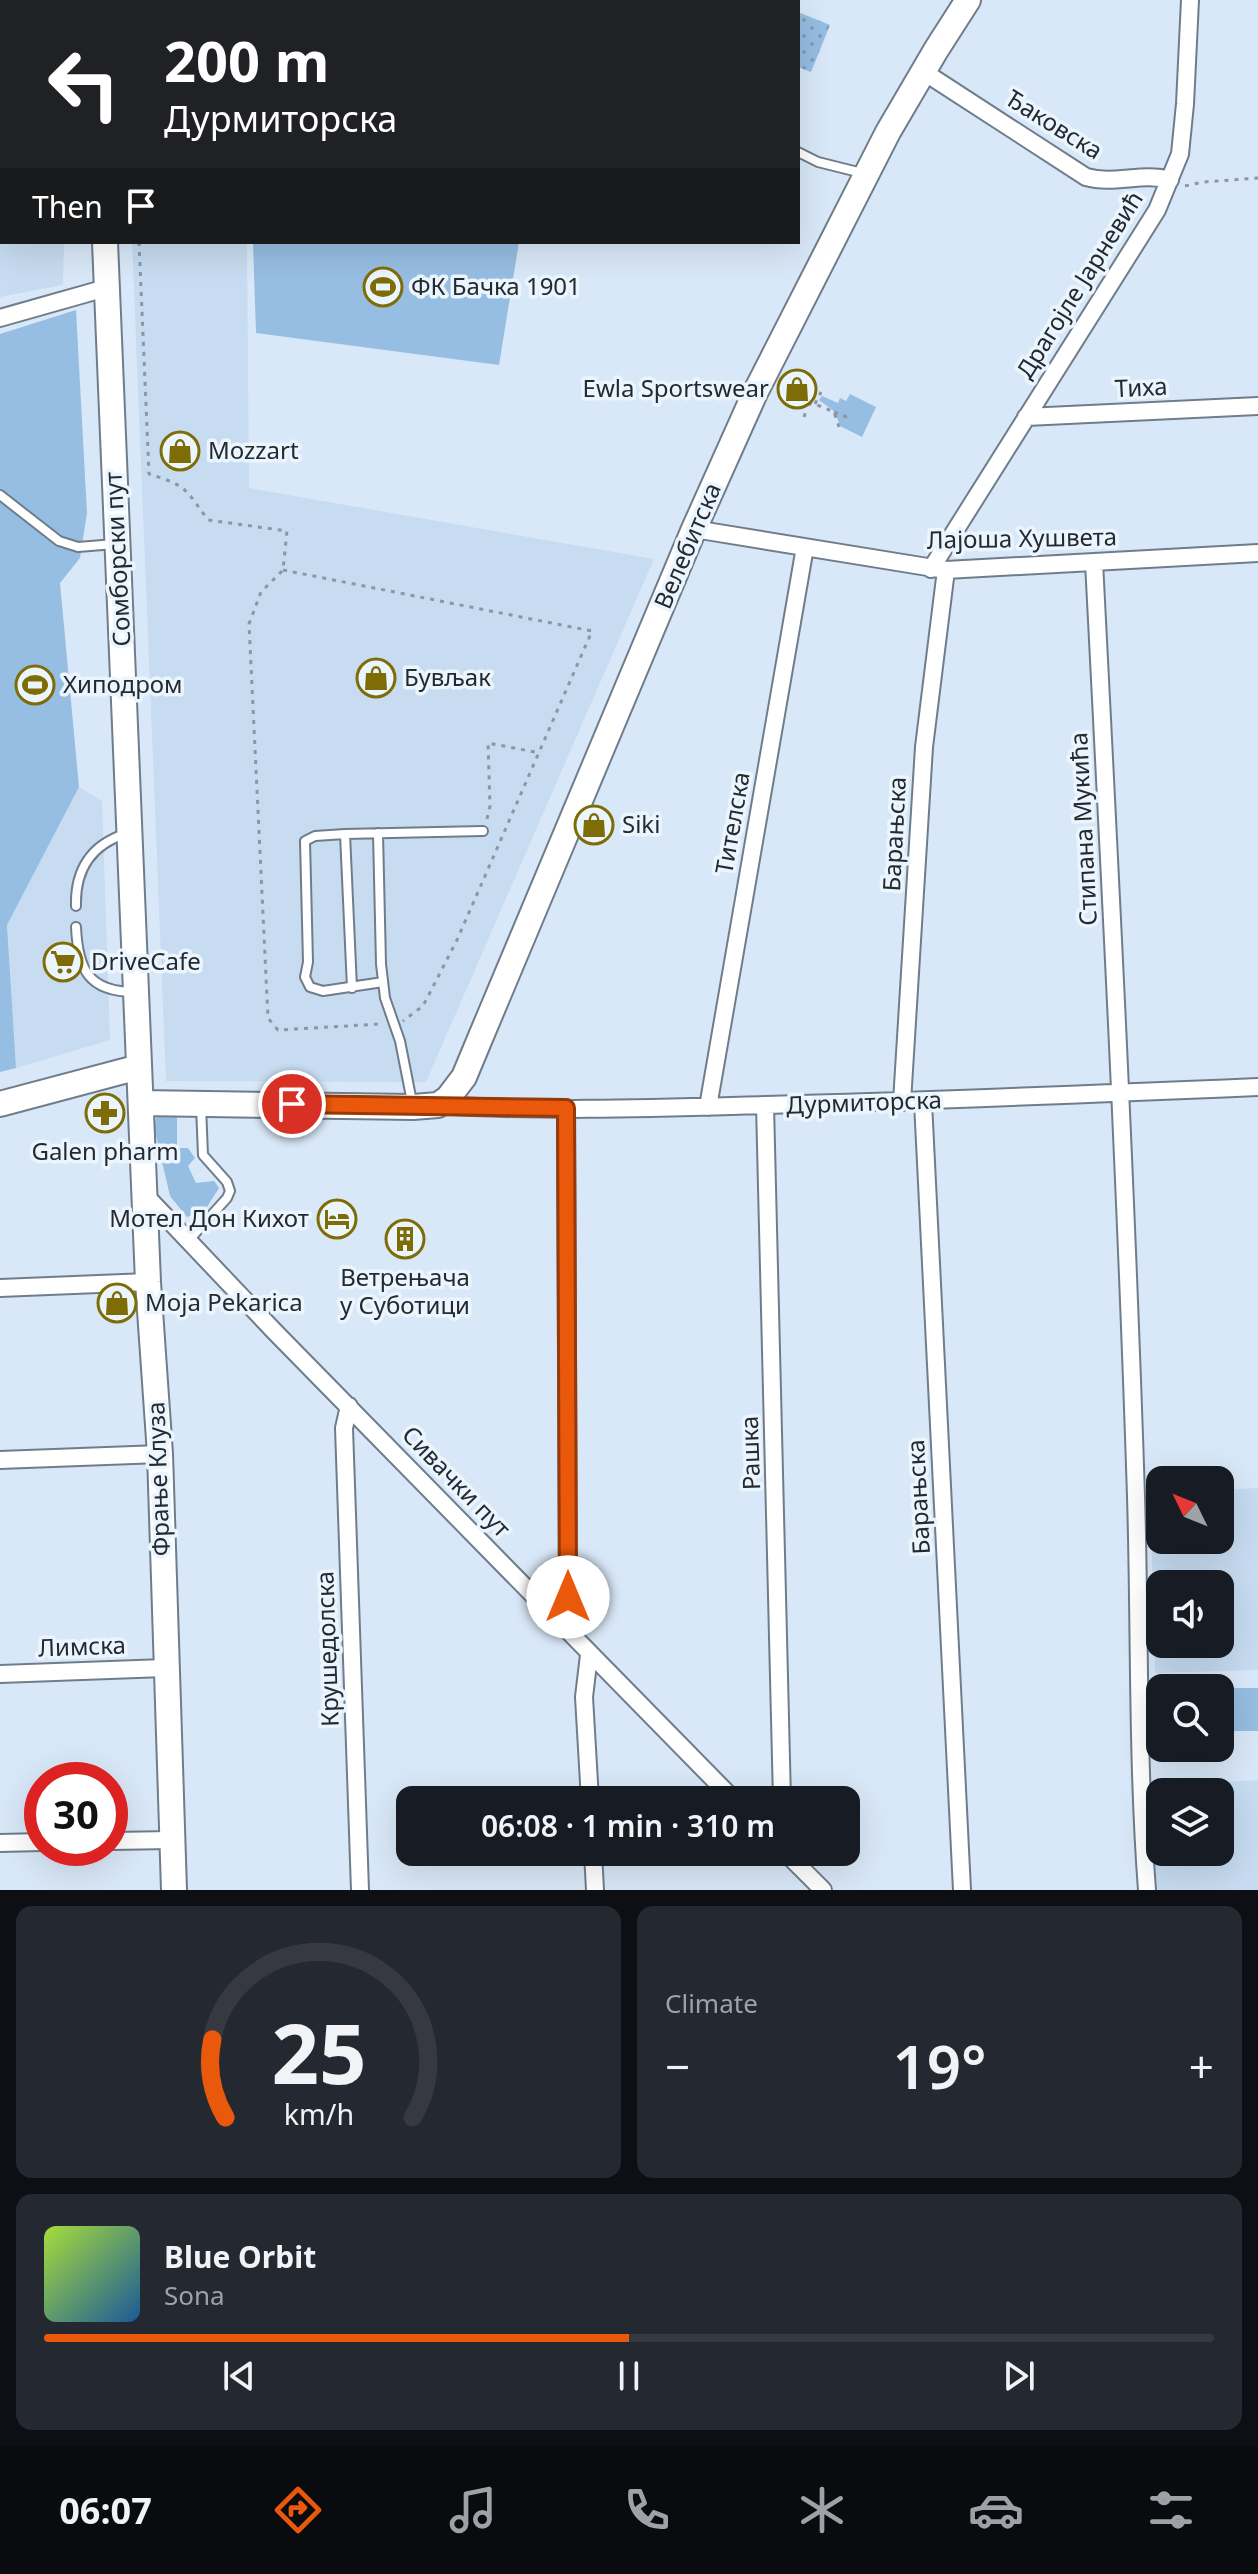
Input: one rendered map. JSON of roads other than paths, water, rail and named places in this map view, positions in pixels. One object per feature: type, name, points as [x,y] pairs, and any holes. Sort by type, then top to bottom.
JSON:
[{"type":"street","name":"Велебитска","points":[[413,1107],[438,1105],[464,1097],[474,1053],[694,529],[755,393],[867,174],[968,0]]},
{"type":"street","name":"Драгојле Јарневић","points":[[939,569],[1026,417],[1133,250],[1168,186],[1180,154],[1190,0]]},
{"type":"street","name":"Ђаковска","points":[[924,72],[1086,177],[1110,181],[1149,176],[1168,186]]},
{"type":"street","name":"Сомборски пут","points":[[105,244],[139,1067]]},
{"type":"street","points":[[0,318],[106,288]]},
{"type":"street","name":"Тиха","points":[[1026,417],[1258,406]]},
{"type":"street","name":"Лајоша Хушвета","points":[[694,529],[939,569],[1258,553]]},
{"type":"street","name":"Тителска","points":[[708,1107],[805,547]]},
{"type":"street","name":"Стипана Мукића","points":[[1094,562],[1121,1093],[1136,1498],[1140,1801],[1147,1890]]},
{"type":"street","name":"Барањска","points":[[902,1102],[924,747],[939,569]]},
{"type":"street","points":[[0,1104],[139,1067]]},
{"type":"street","name":"Фрање Клуза","points":[[139,1067],[148,1282],[160,1454],[174,1890]]},
{"type":"street","name":"Дурмиторска","points":[[464,1097],[566,1108],[708,1107],[923,1102],[1258,1087]]},
{"type":"street","name":"Барањска","points":[[923,1102],[962,1890]]},
{"type":"street","points":[[141,1103],[413,1107]]},
{"type":"street","name":"Рашка","points":[[765,1105],[782,1786]]},
{"type":"street","points":[[563,1627],[568,1597],[566,1108]]},
{"type":"street","name":"Сивачки пут","points":[[146,1196],[589,1655],[720,1786]]},
{"type":"street","points":[[0,1288],[148,1282]]},
{"type":"street","name":"Крушедолска","points":[[349,1406],[344,1428],[360,1890]]},
{"type":"street","points":[[0,1460],[160,1454]]},
{"type":"street","points":[[589,1655],[584,1697],[589,1786]]},
{"type":"street","name":"Лимска","points":[[0,1674],[165,1668]]},
{"type":"street","points":[[128,1841],[172,1840]]},
{"type":"street","points":[[0,1843],[24,1842]]},
{"type":"street","points":[[594,1866],[595,1890]]},
{"type":"street","points":[[799,1866],[823,1890]]},
{"type":"lane","points":[[800,153],[818,162],[867,174]]},
{"type":"lane","points":[[0,495],[59,541],[78,547],[117,543]]},
{"type":"lane","points":[[383,982],[323,991],[310,987],[305,977],[308,962],[305,841],[315,836],[345,834],[483,831]]},
{"type":"lane","points":[[76,906],[80,869],[93,851],[111,838],[130,833]]},
{"type":"lane","points":[[378,833],[385,998],[395,1023],[413,1107]]},
{"type":"lane","points":[[345,834],[352,988]]},
{"type":"lane","points":[[76,927],[77,957],[92,978],[105,988],[136,992]]},
{"type":"lane","points":[[189,1240],[230,1191],[227,1182],[203,1155],[201,1103]]},
{"type":"place","name":"ФК Бачка 1901","points":[[383,287]]},
{"type":"place","name":"Ewla Sportswear","points":[[797,389]]},
{"type":"place","name":"Mozzart","points":[[180,451]]},
{"type":"place","name":"Бувљак","points":[[376,678]]},
{"type":"place","name":"Хиподром","points":[[35,685]]},
{"type":"place","name":"Siki","points":[[594,825]]},
{"type":"place","name":"DriveCafe","points":[[63,962]]},
{"type":"place","name":"Galen pharm","points":[[105,1113]]},
{"type":"place","name":"Мотел Дон Кихот","points":[[337,1219]]},
{"type":"place","name":"Ветрењача у Суботици","points":[[405,1239]]},
{"type":"place","name":"Moja Pekarica","points":[[117,1303]]}]
